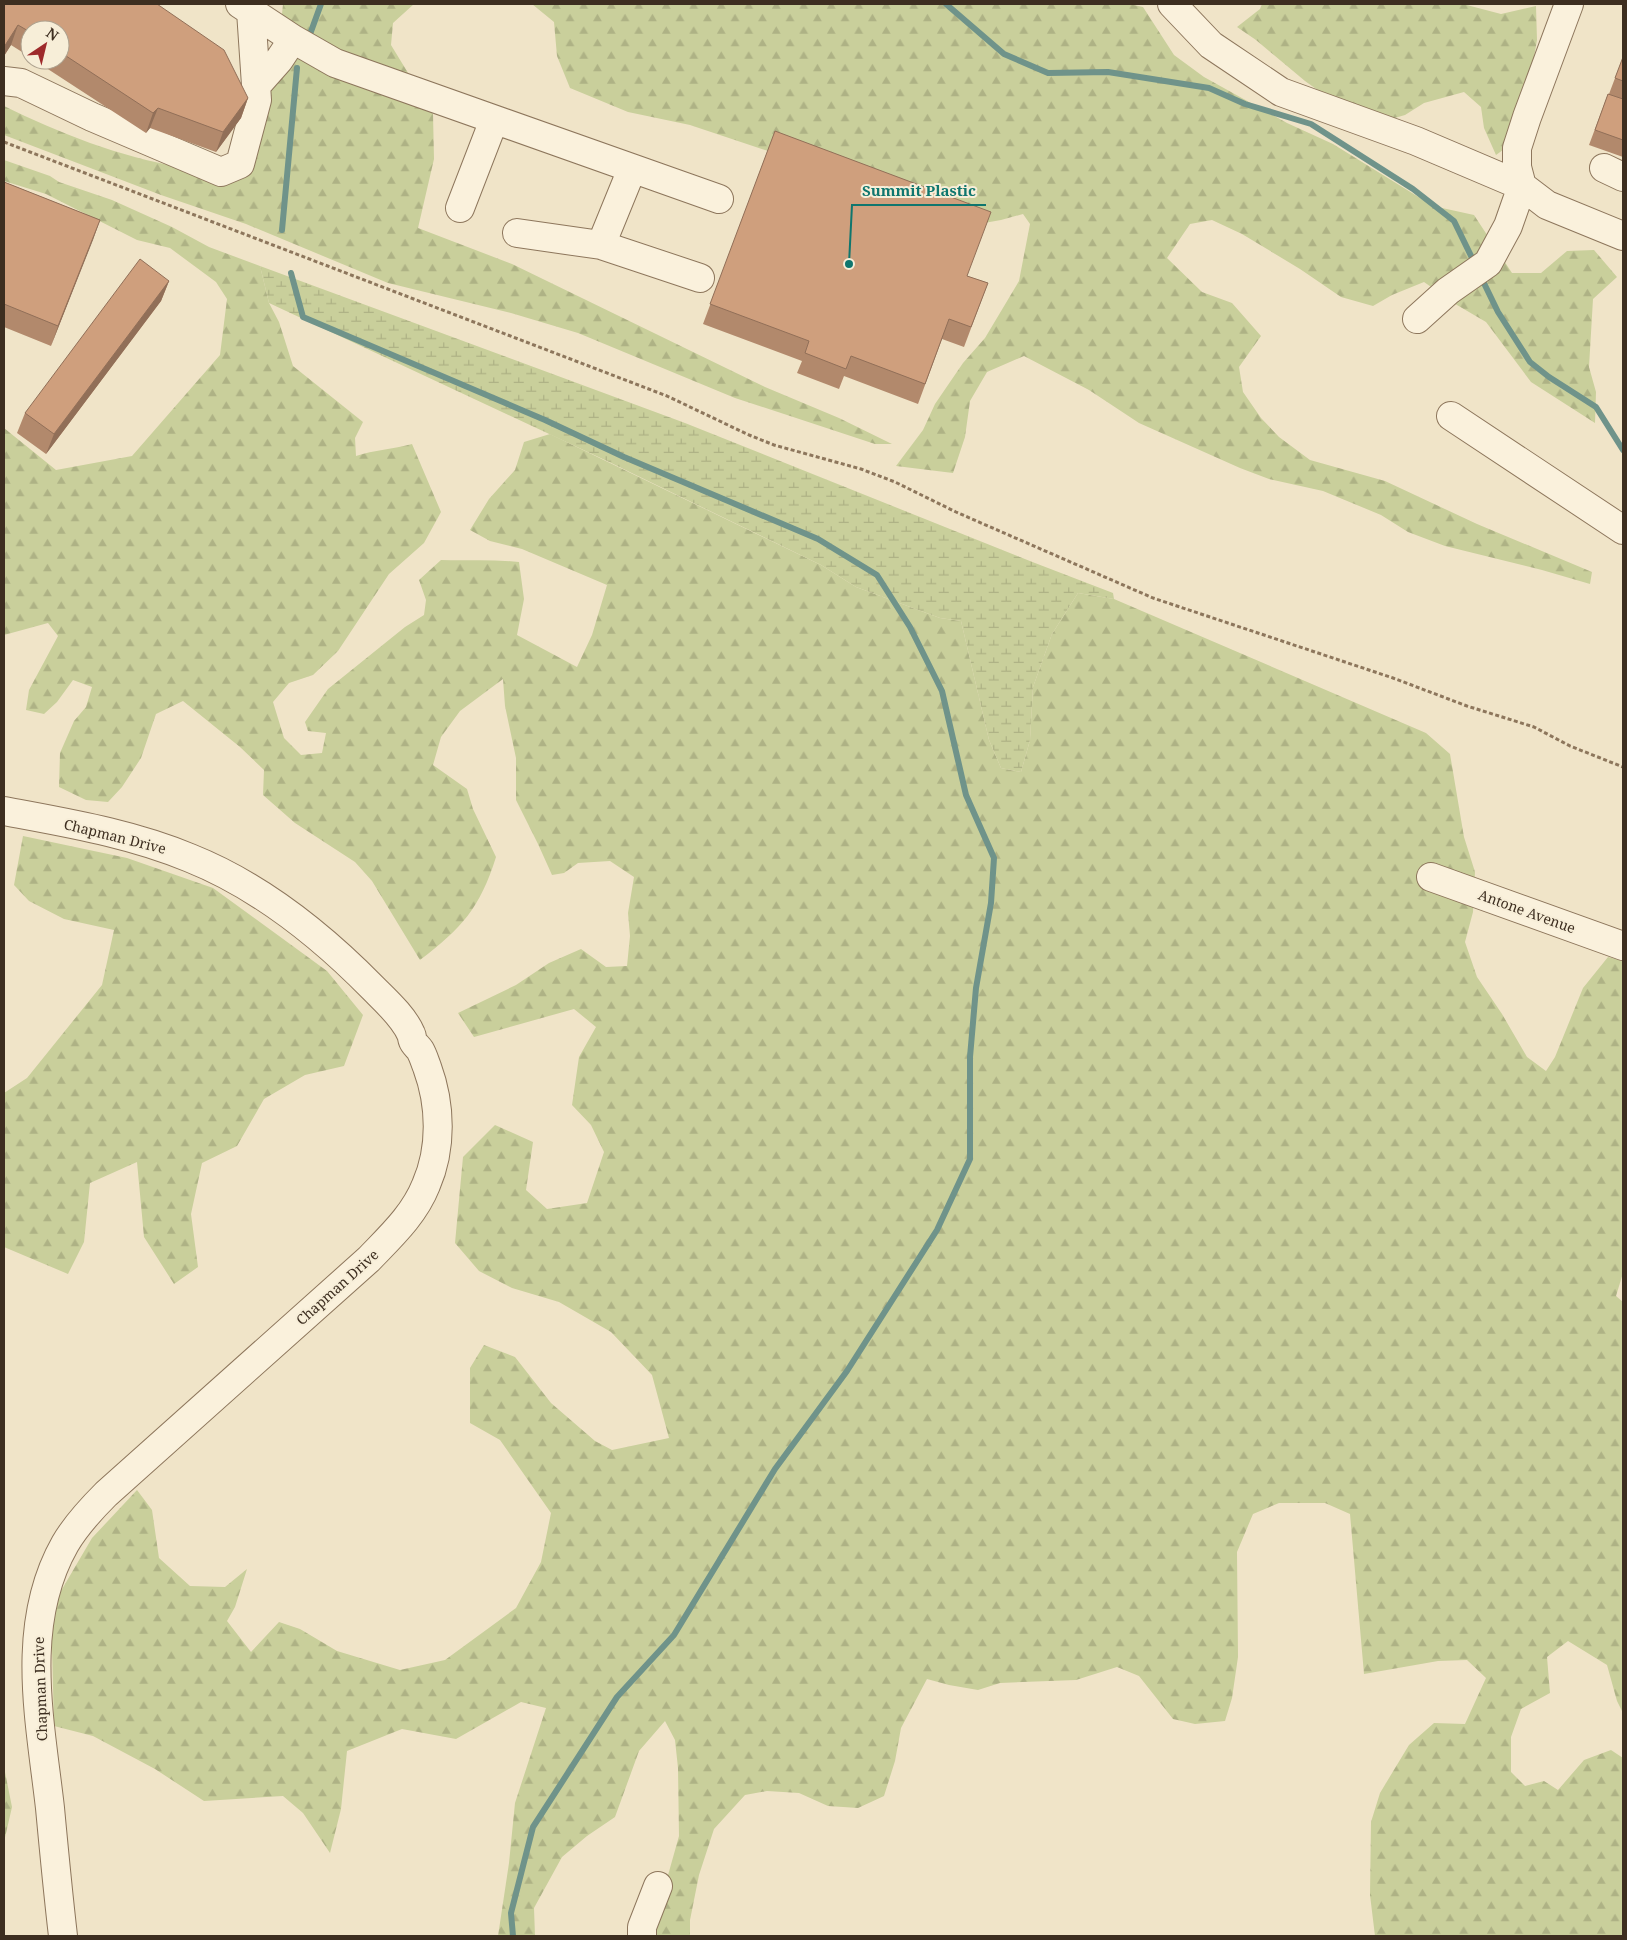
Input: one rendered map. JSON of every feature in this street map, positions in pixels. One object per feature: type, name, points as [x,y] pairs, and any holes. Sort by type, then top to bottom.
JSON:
[{"type":"street","points":[[1172,4],[1211,45],[1281,92],[1416,141],[1522,186],[1547,205],[1623,236]]},
{"type":"street","points":[[1417,319],[1448,291],[1479,269],[1508,226],[1522,186],[1517,166],[1517,148],[1569,4]]},
{"type":"street","points":[[246,7],[293,39],[335,63],[719,199]]},
{"type":"street","points":[[4,81],[21,83],[92,117],[221,172],[240,164],[257,100],[246,7]]},
{"type":"street","points":[[256,86],[279,60],[293,39]]},
{"type":"street","points":[[460,208],[494,120]]},
{"type":"street","points":[[601,245],[632,168]]},
{"type":"street","points":[[517,232],[601,245],[700,278]]},
{"type":"street","points":[[1451,416],[1623,530]]},
{"type":"street","name":"Chapman Drive","points":[[4,811],[98,829],[162,846],[221,872],[268,900],[325,942],[393,1008],[412,1034],[413,1041],[420,1050],[433,1086],[437,1107],[436,1154],[426,1185],[412,1213],[402,1225],[369,1259],[106,1494],[84,1517],[66,1542],[59,1556],[47,1586],[41,1611],[36,1655],[42,1756],[50,1807],[63,1936]]},
{"type":"street","name":"Antone Avenue","points":[[1431,877],[1623,946]]},
{"type":"street","points":[[642,1936],[642,1927],[658,1886]]},
{"type":"path","points":[[4,142],[667,396],[766,442],[861,469],[896,482],[956,512],[1153,598],[1393,678],[1467,706],[1534,727],[1570,746],[1623,767]]},
{"type":"green space","points":[[283,4],[414,4],[393,23],[391,45],[433,114],[434,159],[418,228],[512,264],[765,387],[839,418],[892,444],[875,444],[735,398],[578,333],[511,313],[388,283],[246,224],[161,195],[4,135],[4,106],[68,135],[135,157],[187,168],[237,173],[257,158],[258,122],[281,24]]},
{"type":"green space","points":[[532,4],[1129,4],[1143,7],[1174,55],[1204,77],[1287,123],[1333,144],[1433,206],[1474,215],[1512,273],[1541,273],[1567,251],[1594,250],[1617,277],[1593,299],[1589,367],[1596,392],[1595,423],[1531,382],[1486,322],[1424,282],[1392,295],[1373,306],[1341,297],[1300,269],[1242,234],[1212,220],[1190,224],[1167,258],[1202,292],[1232,303],[1261,336],[1239,367],[1243,392],[1261,418],[1279,437],[1310,460],[1385,481],[1477,524],[1592,572],[1590,584],[1445,546],[1408,532],[1381,515],[1323,491],[1269,479],[1240,468],[1139,423],[1089,390],[1024,356],[987,372],[970,401],[965,437],[953,473],[896,466],[923,430],[935,404],[963,363],[985,338],[1019,281],[1030,224],[1023,214],[967,226],[768,151],[690,125],[628,112],[570,88],[557,56],[554,22]]},
{"type":"green space","points":[[1262,4],[1463,4],[1501,14],[1536,6],[1537,40],[1531,74],[1507,147],[1496,155],[1484,128],[1481,107],[1464,92],[1424,103],[1405,115],[1384,121],[1333,101],[1237,27],[1260,9]]},
{"type":"green space","points":[[4,160],[50,176],[59,182],[112,200],[172,227],[209,247],[260,266],[269,303],[279,322],[293,366],[363,422],[355,438],[356,456],[412,444],[441,512],[424,543],[389,574],[338,651],[313,675],[289,683],[273,702],[284,738],[301,755],[322,753],[326,733],[308,731],[305,722],[328,689],[405,627],[424,615],[426,600],[419,580],[441,560],[519,562],[524,599],[517,635],[577,667],[592,635],[607,585],[522,549],[490,541],[470,530],[489,499],[515,470],[524,442],[550,434],[821,565],[856,587],[940,618],[961,621],[989,740],[1001,768],[1021,772],[1030,740],[1033,687],[1052,634],[1078,593],[1114,599],[1426,733],[1450,754],[1464,837],[1475,872],[1473,912],[1465,942],[1477,977],[1502,1014],[1527,1057],[1546,1071],[1555,1057],[1583,988],[1608,957],[1623,961],[1623,1273],[1616,1296],[1623,1302],[1623,1713],[1617,1701],[1607,1665],[1568,1641],[1547,1657],[1550,1693],[1521,1709],[1511,1737],[1511,1772],[1525,1786],[1544,1781],[1558,1790],[1584,1760],[1611,1750],[1623,1758],[1623,1936],[1375,1936],[1370,1895],[1371,1822],[1380,1793],[1409,1745],[1434,1723],[1465,1724],[1486,1678],[1467,1660],[1438,1661],[1364,1674],[1350,1514],[1325,1503],[1279,1503],[1253,1514],[1237,1552],[1238,1657],[1232,1698],[1225,1721],[1195,1724],[1173,1719],[1139,1676],[1117,1667],[1076,1680],[1000,1683],[978,1690],[927,1679],[901,1728],[895,1761],[884,1796],[858,1808],[828,1806],[799,1793],[767,1791],[745,1795],[714,1829],[699,1875],[690,1920],[690,1936],[647,1936],[656,1918],[679,1836],[678,1768],[675,1740],[665,1721],[639,1751],[615,1817],[587,1836],[562,1857],[534,1908],[535,1936],[498,1936],[509,1863],[515,1803],[546,1708],[521,1702],[456,1739],[402,1729],[347,1751],[341,1809],[330,1853],[303,1813],[283,1796],[204,1801],[155,1769],[93,1736],[54,1726],[51,1608],[92,1538],[137,1490],[152,1510],[159,1558],[190,1586],[225,1587],[247,1569],[235,1607],[227,1621],[251,1652],[279,1622],[300,1629],[337,1651],[400,1670],[445,1660],[516,1608],[541,1562],[551,1513],[500,1440],[470,1423],[470,1368],[484,1345],[515,1357],[551,1403],[595,1441],[612,1450],[669,1438],[652,1375],[611,1332],[559,1302],[512,1288],[479,1271],[455,1243],[463,1157],[495,1125],[533,1142],[526,1190],[547,1209],[587,1203],[604,1152],[591,1125],[572,1105],[579,1057],[596,1027],[574,1009],[474,1037],[458,1013],[516,985],[549,963],[581,949],[606,967],[627,966],[630,936],[628,913],[634,877],[610,861],[578,863],[564,873],[552,875],[516,800],[516,758],[505,706],[503,679],[460,711],[441,737],[433,765],[467,789],[473,809],[496,857],[483,890],[468,916],[447,938],[420,960],[372,881],[355,862],[295,823],[263,795],[264,770],[240,747],[183,701],[156,714],[141,758],[122,787],[108,802],[86,800],[59,787],[60,753],[74,721],[86,707],[92,687],[73,680],[57,702],[44,714],[26,710],[29,690],[58,636],[48,623],[4,635],[4,428],[56,470],[132,456],[220,355],[227,299],[216,282],[170,248],[137,240],[46,194],[4,181]]},
{"type":"green space","points":[[260,266],[685,423],[1113,593],[1114,599],[1078,593],[1052,634],[1033,687],[1030,740],[1021,772],[1001,768],[989,740],[961,621],[940,618],[856,587],[821,565],[607,461],[269,303]]},
{"type":"green space","points":[[23,836],[127,858],[213,888],[327,971],[363,1015],[344,1066],[305,1075],[264,1099],[237,1146],[202,1163],[191,1214],[198,1267],[174,1284],[144,1237],[137,1162],[90,1183],[84,1242],[68,1274],[4,1247],[4,1093],[27,1078],[102,985],[114,930],[64,919],[29,901],[14,885]]},
{"type":"green space","points":[[4,1767],[12,1807],[4,1842]]},
{"type":"building","points":[[4,4],[157,4],[224,50],[248,98],[223,132],[158,108],[153,113],[70,59],[70,20],[20,20],[20,26],[18,25],[4,47]]},
{"type":"building","points":[[1623,57],[1623,81],[1615,78]]},
{"type":"building","points":[[1608,94],[1623,99],[1623,140],[1595,130]]},
{"type":"building","points":[[775,131],[991,212],[967,276],[988,283],[971,327],[949,319],[925,384],[851,356],[846,369],[805,353],[809,341],[710,304]]},
{"type":"building","points":[[4,182],[100,220],[58,326],[4,304]]},
{"type":"building","points":[[140,259],[169,281],[54,434],[25,413]]},
{"type":"waterway","points":[[309,37],[321,4]]},
{"type":"waterway","points":[[946,4],[1004,54],[1048,73],[1108,72],[1209,88],[1245,104],[1311,124],[1413,189],[1454,221],[1475,264]]},
{"type":"waterway","points":[[282,230],[297,68]]},
{"type":"waterway","points":[[291,273],[303,317],[818,539],[877,575],[910,627],[942,691],[966,795],[994,858],[991,903],[976,988],[970,1057],[970,1159],[937,1230],[847,1371],[775,1469],[674,1635],[617,1697],[533,1827],[511,1913],[513,1936]]},
{"type":"waterway","points":[[1480,275],[1498,312],[1530,362],[1549,377],[1596,407],[1623,450]]},
{"type":"place","name":"Summit Plastic","points":[[849,264]]}]
